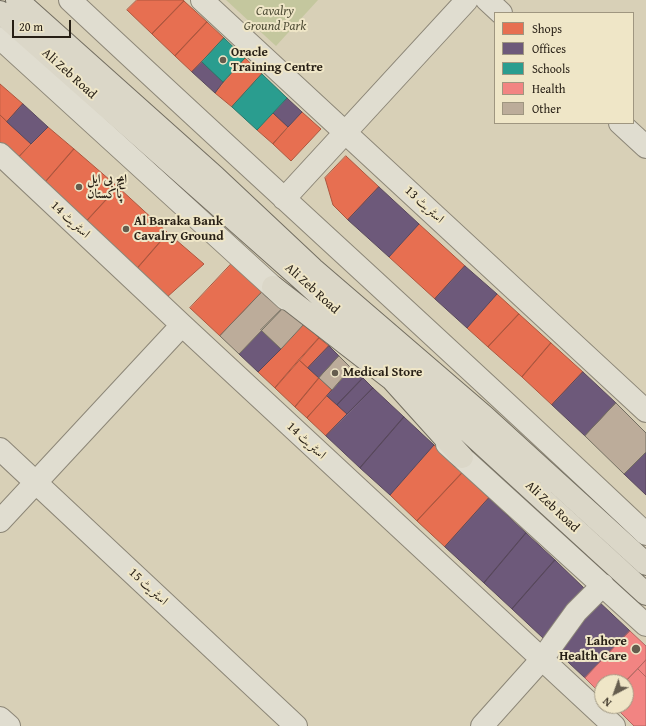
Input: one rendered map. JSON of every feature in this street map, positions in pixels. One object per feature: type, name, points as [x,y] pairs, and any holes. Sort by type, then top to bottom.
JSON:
[{"type":"main road","name":"Ali Zeb Road","points":[[17,0],[209,172],[313,269],[485,417],[646,564]]},
{"type":"main road","name":"Ali Zeb Road","points":[[0,12],[304,281],[646,594]]},
{"type":"main road","points":[[304,281],[462,457]]},
{"type":"main road","points":[[273,287],[394,381],[510,468]]},
{"type":"street","points":[[70,0],[284,199],[503,398],[646,534]]},
{"type":"street","name":"اسٹریٹ 13","points":[[202,0],[646,411]]},
{"type":"street","points":[[284,199],[467,0]]},
{"type":"street","points":[[487,0],[501,12]]},
{"type":"street","points":[[0,38],[646,625]]},
{"type":"street","points":[[621,124],[646,147]]},
{"type":"street","name":"اسٹریٹ 14","points":[[0,154],[614,726]]},
{"type":"street","points":[[0,521],[182,325]]},
{"type":"street","points":[[485,417],[503,398]]},
{"type":"street","name":"اسٹریٹ 15","points":[[0,448],[296,726]]},
{"type":"street","points":[[482,726],[542,659],[576,612],[603,585]]},
{"type":"street","points":[[0,718],[9,726]]},
{"type":"green space","name":"Cavalry Ground Park","points":[[226,0],[318,0],[276,46]]},
{"type":"building: Shops","points":[[137,0],[184,1],[152,34],[127,10]]},
{"type":"building: Shops","points":[[184,1],[207,22],[175,56],[152,34]]},
{"type":"building: Shops","points":[[207,22],[224,38],[192,72],[175,56]]},
{"type":"building: Shops","points":[[245,58],[262,74],[232,107],[215,93]]},
{"type":"building: Shops","points":[[0,84],[23,104],[7,122],[0,115]]},
{"type":"building: Shops","points":[[302,112],[321,129],[291,161],[273,144]]},
{"type":"building: Shops","points":[[273,113],[288,127],[273,144],[257,130]]},
{"type":"building: Shops","points":[[0,115],[31,144],[15,161],[0,148]]},
{"type":"building: Shops","points":[[48,127],[74,149],[41,187],[15,161]]},
{"type":"building: Shops","name":"ایچ بی ایل پاکستان","points":[[74,149],[118,187],[83,225],[41,187]]},
{"type":"building: Shops","points":[[346,156],[379,187],[348,220],[333,205],[325,178]]},
{"type":"building: Shops","name":"Al Baraka Bank Cavalry Ground","points":[[118,187],[168,233],[135,271],[83,225]]},
{"type":"building: Shops","points":[[419,224],[465,266],[435,299],[389,257]]},
{"type":"building: Shops","points":[[168,233],[204,264],[166,298],[135,271]]},
{"type":"building: Shops","points":[[236,259],[267,287],[220,336],[190,308]]},
{"type":"building: Shops","points":[[497,294],[519,314],[488,347],[467,328]]},
{"type":"building: Shops","points":[[519,314],[551,343],[522,377],[488,347]]},
{"type":"building: Shops","points":[[305,323],[319,338],[275,388],[258,372]]},
{"type":"building: Shops","points":[[319,338],[329,346],[308,368],[299,360]]},
{"type":"building: Shops","points":[[551,343],[583,372],[552,405],[522,377]]},
{"type":"building: Shops","points":[[299,360],[319,378],[295,407],[275,388]]},
{"type":"building: Shops","points":[[319,378],[332,390],[307,418],[295,407]]},
{"type":"building: Shops","points":[[327,396],[347,414],[326,436],[307,418]]},
{"type":"building: Shops","points":[[434,445],[462,473],[417,521],[390,495]]},
{"type":"building: Shops","points":[[462,473],[489,498],[445,547],[417,521]]},
{"type":"building: Offices","points":[[202,62],[223,82],[215,93],[192,72]]},
{"type":"building: Offices","points":[[287,98],[302,112],[288,127],[273,113]]},
{"type":"building: Offices","points":[[23,104],[48,127],[31,144],[7,122]]},
{"type":"building: Offices","points":[[379,187],[419,224],[389,257],[348,220]]},
{"type":"building: Offices","points":[[465,266],[497,294],[467,328],[435,299]]},
{"type":"building: Offices","points":[[261,330],[281,349],[258,372],[239,354]]},
{"type":"building: Offices","points":[[329,346],[339,356],[319,378],[308,368]]},
{"type":"building: Offices","points":[[351,368],[363,378],[337,405],[327,396]]},
{"type":"building: Offices","points":[[583,372],[616,403],[585,436],[552,405]]},
{"type":"building: Offices","points":[[363,378],[373,388],[347,414],[337,405]]},
{"type":"building: Offices","points":[[373,388],[404,417],[360,468],[326,436]]},
{"type":"building: Offices","points":[[404,417],[434,445],[390,495],[360,468]]},
{"type":"building: Offices","points":[[646,452],[646,495],[624,474]]},
{"type":"building: Offices","points":[[489,498],[526,533],[484,583],[445,547]]},
{"type":"building: Offices","points":[[526,533],[555,560],[512,609],[484,583]]},
{"type":"building: Offices","points":[[555,560],[586,590],[543,638],[512,609]]},
{"type":"building: Offices","points":[[596,599],[630,631],[585,678],[552,647]]},
{"type":"building: Schools","name":"Oracle Training Centre","points":[[224,38],[245,58],[223,82],[202,62]]},
{"type":"building: Schools","points":[[262,74],[287,98],[257,130],[232,107]]},
{"type":"building: Health","points":[[630,631],[646,646],[646,660],[633,674],[594,674],[594,687],[585,678]]},
{"type":"building: Health","points":[[646,660],[646,677],[638,669]]},
{"type":"building: Health","points":[[638,669],[646,677],[646,726],[634,726],[622,714],[634,714],[633,674]]},
{"type":"building: Other","points":[[267,287],[286,305],[239,354],[220,336]]},
{"type":"building: Other","points":[[286,305],[305,323],[281,349],[261,330]]},
{"type":"building: Other","name":"Medical Store","points":[[339,356],[351,368],[332,390],[319,378]]},
{"type":"building: Other","points":[[616,403],[646,433],[646,452],[624,474],[585,436]]},
{"type":"place","name":"Oracle Training Centre","points":[[223,60]]},
{"type":"place","name":"ایچ بی ایل پاکستان","points":[[79,187]]},
{"type":"place","name":"Al Baraka Bank Cavalry Ground","points":[[126,229]]},
{"type":"place","name":"Medical Store","points":[[335,373]]},
{"type":"place","name":"Lahore Health Care","points":[[636,649]]}]
